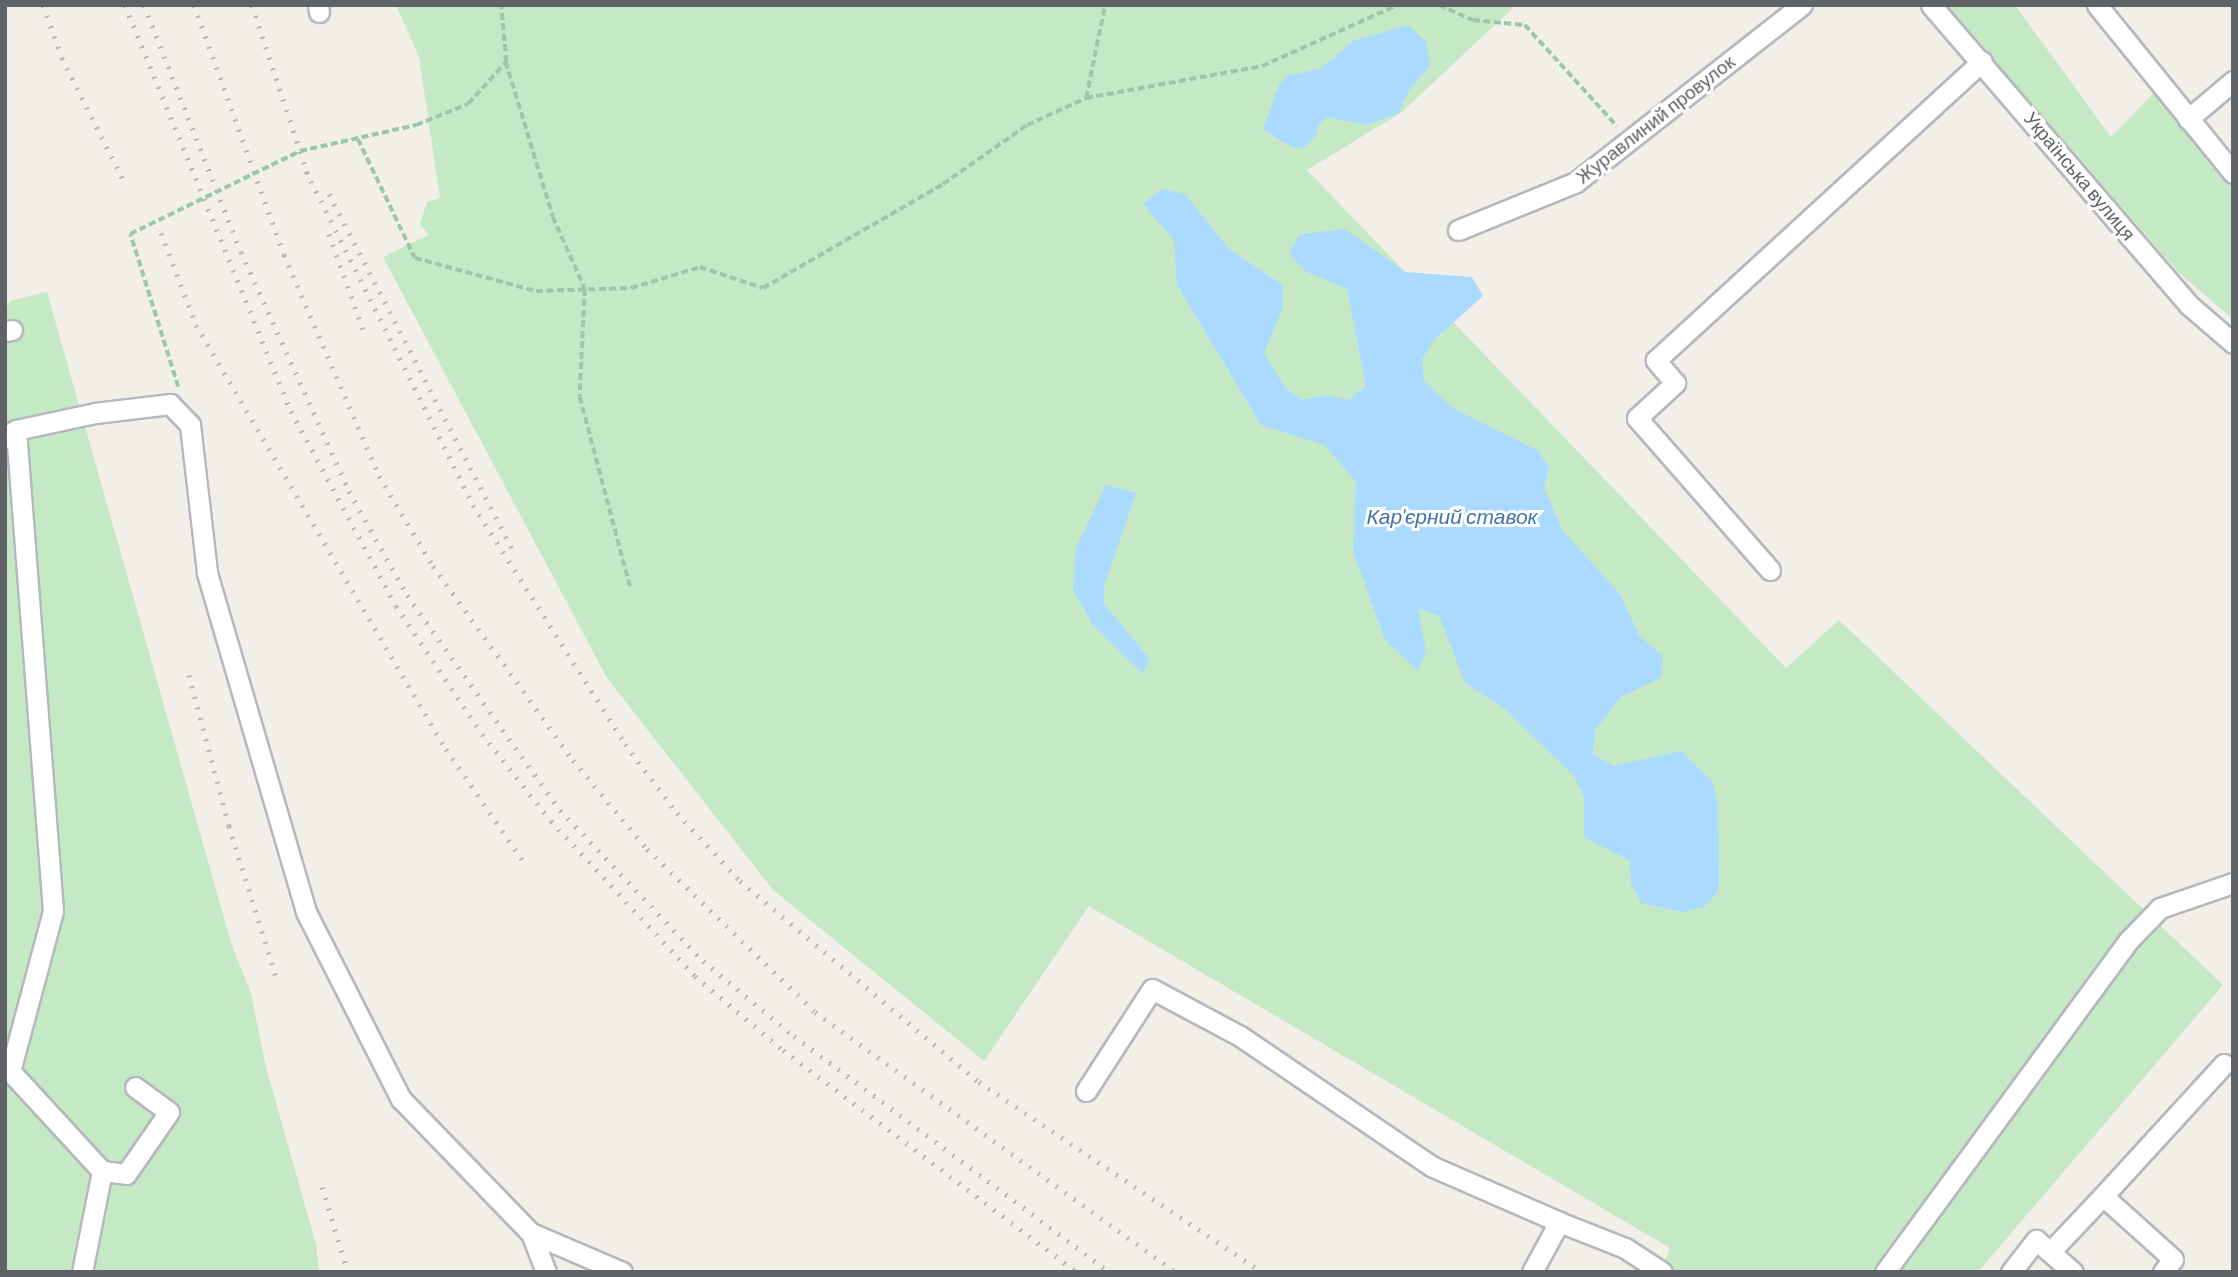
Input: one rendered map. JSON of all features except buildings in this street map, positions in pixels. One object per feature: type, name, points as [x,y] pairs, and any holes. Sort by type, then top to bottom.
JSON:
[{"type":"street","name":"Журавлиний провулок","points":[[1458,230],[1576,182],[1802,5]]},
{"type":"street","name":"Українська вулиця","points":[[1931,5],[1982,61],[2189,305],[2233,343]]},
{"type":"street","points":[[2097,5],[2233,173]]},
{"type":"street","points":[[1770,570],[1637,418],[1675,383],[1656,360],[1982,61]]},
{"type":"street","points":[[2188,119],[2233,81]]},
{"type":"street","points":[[135,1087],[169,1112],[126,1174],[102,1171],[10,1071],[53,911],[11,434],[95,413],[170,404],[190,425],[207,573],[306,912],[401,1100],[531,1233],[622,1272]]},
{"type":"street","points":[[1885,1272],[2129,940],[2160,908],[2233,883]]},
{"type":"street","points":[[1086,1091],[1152,989],[1240,1036],[1431,1166],[1625,1248],[1662,1272]]},
{"type":"street","points":[[2050,1252],[2230,1063]]},
{"type":"street","points":[[82,1272],[102,1171]]},
{"type":"street","points":[[2104,1196],[2173,1259],[2163,1272]]},
{"type":"street","points":[[1532,1272],[1559,1222]]},
{"type":"street","points":[[531,1233],[546,1272]]},
{"type":"street","points":[[2011,1272],[2036,1240],[2073,1272]]},
{"type":"path","points":[[501,5],[506,62],[553,217],[585,289],[580,397],[630,586]]},
{"type":"path","points":[[1086,98],[1105,5]]},
{"type":"path","points":[[358,139],[415,258],[536,291],[631,288],[700,267],[763,288],[943,184],[1027,125],[1086,98],[1262,66],[1398,5]]},
{"type":"path","points":[[1439,5],[1473,20],[1525,25],[1630,140]]},
{"type":"path","points":[[190,425],[130,234],[300,151],[416,125],[468,104],[506,62]]},
{"type":"green space","points":[[396,5],[1516,5],[1402,112],[1307,170],[1786,668],[1839,620],[2223,985],[1978,1272],[1660,1272],[1670,1248],[1089,906],[984,1061],[773,890],[607,678],[383,257],[429,235],[420,224],[427,202],[440,198],[419,57]]},
{"type":"green space","points":[[1946,5],[2015,5],[2111,137],[2156,91],[2233,187],[2233,319],[2178,272]]},
{"type":"green space","points":[[47,292],[232,946],[250,990],[267,1071],[316,1244],[319,1272],[5,1272],[5,311],[10,301]]},
{"type":"water","points":[[1408,25],[1426,42],[1430,65],[1408,92],[1399,113],[1366,125],[1328,117],[1319,124],[1315,137],[1305,147],[1294,148],[1263,130],[1279,85],[1287,76],[1322,68],[1353,41]]},
{"type":"water","name":"Кар'єрний ставок","points":[[1162,189],[1185,194],[1229,249],[1283,285],[1282,310],[1264,353],[1285,388],[1303,400],[1325,395],[1348,400],[1366,386],[1347,289],[1305,271],[1289,253],[1300,234],[1345,229],[1405,272],[1472,277],[1483,296],[1435,339],[1422,359],[1424,381],[1454,409],[1537,450],[1549,467],[1544,488],[1562,530],[1620,594],[1639,635],[1663,656],[1661,678],[1622,696],[1595,730],[1593,754],[1613,766],[1681,751],[1712,781],[1718,802],[1719,890],[1704,907],[1683,912],[1641,903],[1631,883],[1630,861],[1584,837],[1584,797],[1574,776],[1505,709],[1465,683],[1439,616],[1418,608],[1426,651],[1418,671],[1385,640],[1353,551],[1356,482],[1325,445],[1261,425],[1177,285],[1174,240],[1143,204]]},
{"type":"water","points":[[1106,485],[1136,493],[1104,585],[1104,604],[1149,658],[1143,674],[1093,625],[1073,590],[1076,548]]},
{"type":"railway","points":[[43,5],[62,58],[123,180]]},
{"type":"railway","points":[[125,5],[291,411],[396,606],[482,734],[551,821],[695,976],[783,1050],[1077,1272]]},
{"type":"railway","points":[[144,5],[241,252],[349,491],[407,595],[560,810],[703,961],[794,1036],[1110,1272]]},
{"type":"railway","points":[[194,5],[284,255],[379,476],[433,566],[573,760],[647,849],[815,1012],[1176,1272]]},
{"type":"railway","points":[[252,5],[309,178]]},
{"type":"railway","points":[[306,171],[473,505],[625,744],[677,813],[740,881],[979,1082],[1262,1272]]},
{"type":"railway","points":[[329,194],[512,549]]},
{"type":"railway","points":[[161,233],[196,325],[446,749],[525,864]]},
{"type":"railway","points":[[329,234],[365,335]]},
{"type":"railway","points":[[189,675],[229,826],[277,980]]},
{"type":"railway","points":[[322,1187],[348,1272]]}]
